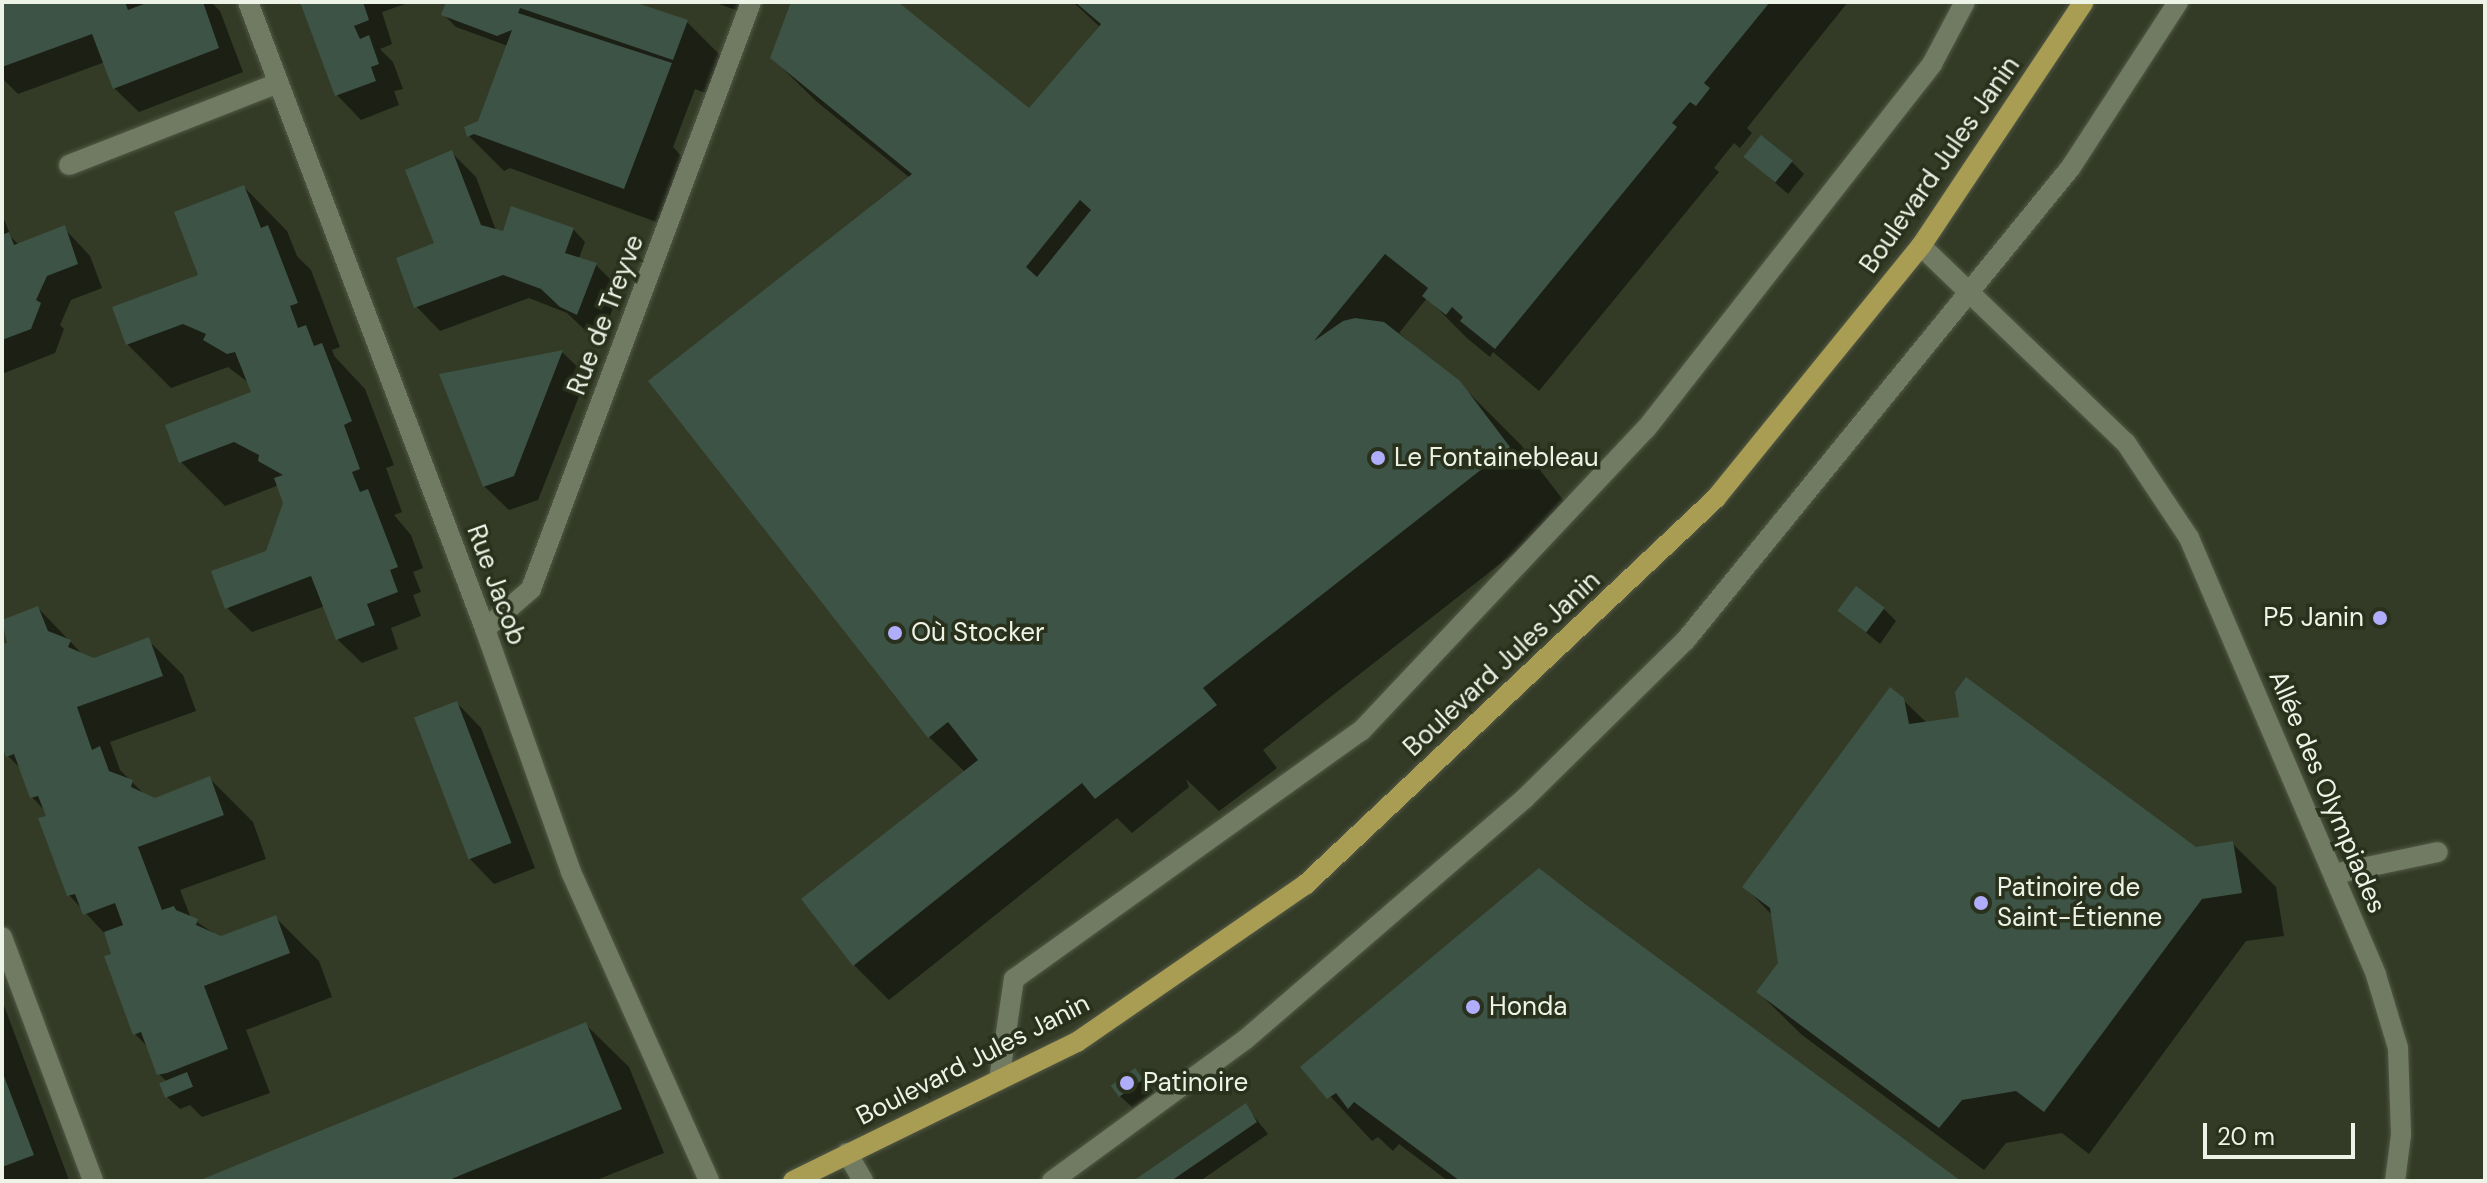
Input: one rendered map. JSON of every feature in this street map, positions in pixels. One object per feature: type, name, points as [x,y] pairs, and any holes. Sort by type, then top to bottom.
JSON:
[{"type":"main road","name":"Boulevard Jules Janin","points":[[793,1181],[1077,1042],[1305,885],[1716,498],[1921,246],[2084,2]]},
{"type":"street","name":"Rue Jacob","points":[[248,2],[485,629],[571,872],[709,1181]]},
{"type":"street","name":"Rue de Treyve","points":[[485,629],[531,589],[751,2]]},
{"type":"street","points":[[999,1080],[1014,979],[1361,731],[1646,429],[1932,64],[1965,2]]},
{"type":"street","points":[[1052,1181],[1246,1039],[1525,798],[1685,641],[2071,167],[2178,2]]},
{"type":"street","points":[[69,165],[278,83]]},
{"type":"street","name":"Allée des Olympiades","points":[[1921,246],[2126,443],[2189,538],[2376,975],[2398,1048],[2401,1135],[2395,1181]]},
{"type":"street","points":[[2334,874],[2438,852]]},
{"type":"street","points":[[2,937],[93,1181]]},
{"type":"street","points":[[847,1153],[863,1181]]},
{"type":"building","points":[[2,2],[125,2],[128,10],[149,2],[203,2],[219,48],[113,89],[92,34],[2,67]]},
{"type":"building","points":[[300,2],[363,2],[369,20],[354,26],[360,39],[369,35],[379,64],[371,67],[376,81],[335,96]]},
{"type":"building","points":[[446,2],[634,2],[688,20],[673,60],[520,8],[518,13],[672,63],[624,189],[474,134],[467,137],[464,127],[478,121],[512,30],[497,36],[441,15]]},
{"type":"building","points":[[791,2],[898,2],[1029,108],[1101,24],[1075,2],[1770,2],[1704,83],[1710,88],[1696,106],[1690,102],[1672,123],[1677,127],[1495,349],[1460,321],[1463,317],[1452,307],[1446,315],[1422,296],[1428,288],[1385,254],[1314,341],[1343,321],[1355,318],[1384,322],[1460,381],[1510,447],[1203,688],[1217,705],[1095,799],[1082,783],[853,966],[801,899],[978,760],[948,722],[928,738],[648,381],[912,174],[770,58]],"holes":[[[1080,200],[1091,210],[1037,277],[1026,267]]]},
{"type":"building","points":[[1761,135],[1793,161],[1775,183],[1743,157]]},
{"type":"building","points":[[452,150],[481,225],[503,231],[511,206],[574,228],[565,253],[597,263],[577,315],[560,307],[541,289],[503,275],[414,308],[396,258],[434,243],[405,170]]},
{"type":"building","points":[[244,185],[261,228],[268,225],[298,303],[290,306],[298,328],[306,325],[314,346],[322,343],[352,421],[344,425],[360,469],[352,472],[360,492],[368,489],[398,567],[390,570],[398,592],[367,604],[375,625],[336,640],[311,576],[225,609],[211,571],[266,551],[283,503],[274,478],[283,475],[258,461],[259,455],[234,442],[179,463],[165,425],[251,392],[235,352],[227,354],[203,340],[206,334],[183,324],[126,345],[112,307],[198,275],[174,212]]},
{"type":"building","points":[[65,225],[78,264],[47,276],[36,300],[41,303],[31,329],[2,340],[2,235],[9,232],[14,245]]},
{"type":"building","points":[[563,350],[514,476],[483,487],[439,374]]},
{"type":"building","points":[[1856,586],[1885,608],[1866,632],[1837,611]]},
{"type":"building","points":[[38,606],[48,631],[71,640],[68,647],[94,658],[149,637],[163,676],[77,707],[92,750],[100,746],[109,771],[133,780],[131,787],[155,798],[210,776],[224,815],[138,847],[162,910],[174,906],[176,910],[198,919],[196,925],[221,936],[276,915],[290,953],[204,986],[228,1049],[167,1073],[157,1075],[141,1032],[133,1035],[104,956],[111,954],[104,932],[123,925],[115,903],[83,915],[75,894],[67,896],[38,818],[46,816],[38,796],[30,798],[14,754],[6,757],[2,746],[2,644],[7,643],[2,620]]},
{"type":"building","name":"Patinoire de Saint-Étienne","points":[[1966,677],[2196,847],[2233,841],[2242,893],[2202,899],[2044,1112],[2016,1091],[1962,1100],[1939,1128],[1756,992],[1778,963],[1770,908],[1742,887],[1890,687],[1904,698],[1909,724],[1959,717],[1955,692]]},
{"type":"building","points":[[457,701],[511,843],[469,859],[414,717]]},
{"type":"building","points":[[1539,868],[1961,1181],[1460,1181],[1354,1102],[1348,1109],[1336,1093],[1327,1099],[1300,1067]]},
{"type":"building","points":[[586,1022],[622,1109],[447,1181],[198,1181]]},
{"type":"building","points":[[1135,1068],[1143,1079],[1119,1097],[1111,1086]]},
{"type":"building","points":[[2,1071],[34,1155],[2,1167]]},
{"type":"building","points":[[187,1072],[193,1087],[165,1098],[159,1083]]},
{"type":"building","points":[[1246,1103],[1257,1122],[1171,1181],[1133,1181]]},
{"type":"place","name":"Le Fontainebleau","points":[[1378,458]]},
{"type":"place","name":"P5 Janin","points":[[2380,618]]},
{"type":"place","name":"Où Stocker","points":[[895,633]]},
{"type":"place","name":"Patinoire de Saint-Étienne","points":[[1981,903]]},
{"type":"place","name":"Honda","points":[[1473,1007]]},
{"type":"place","name":"Patinoire","points":[[1127,1083]]}]
